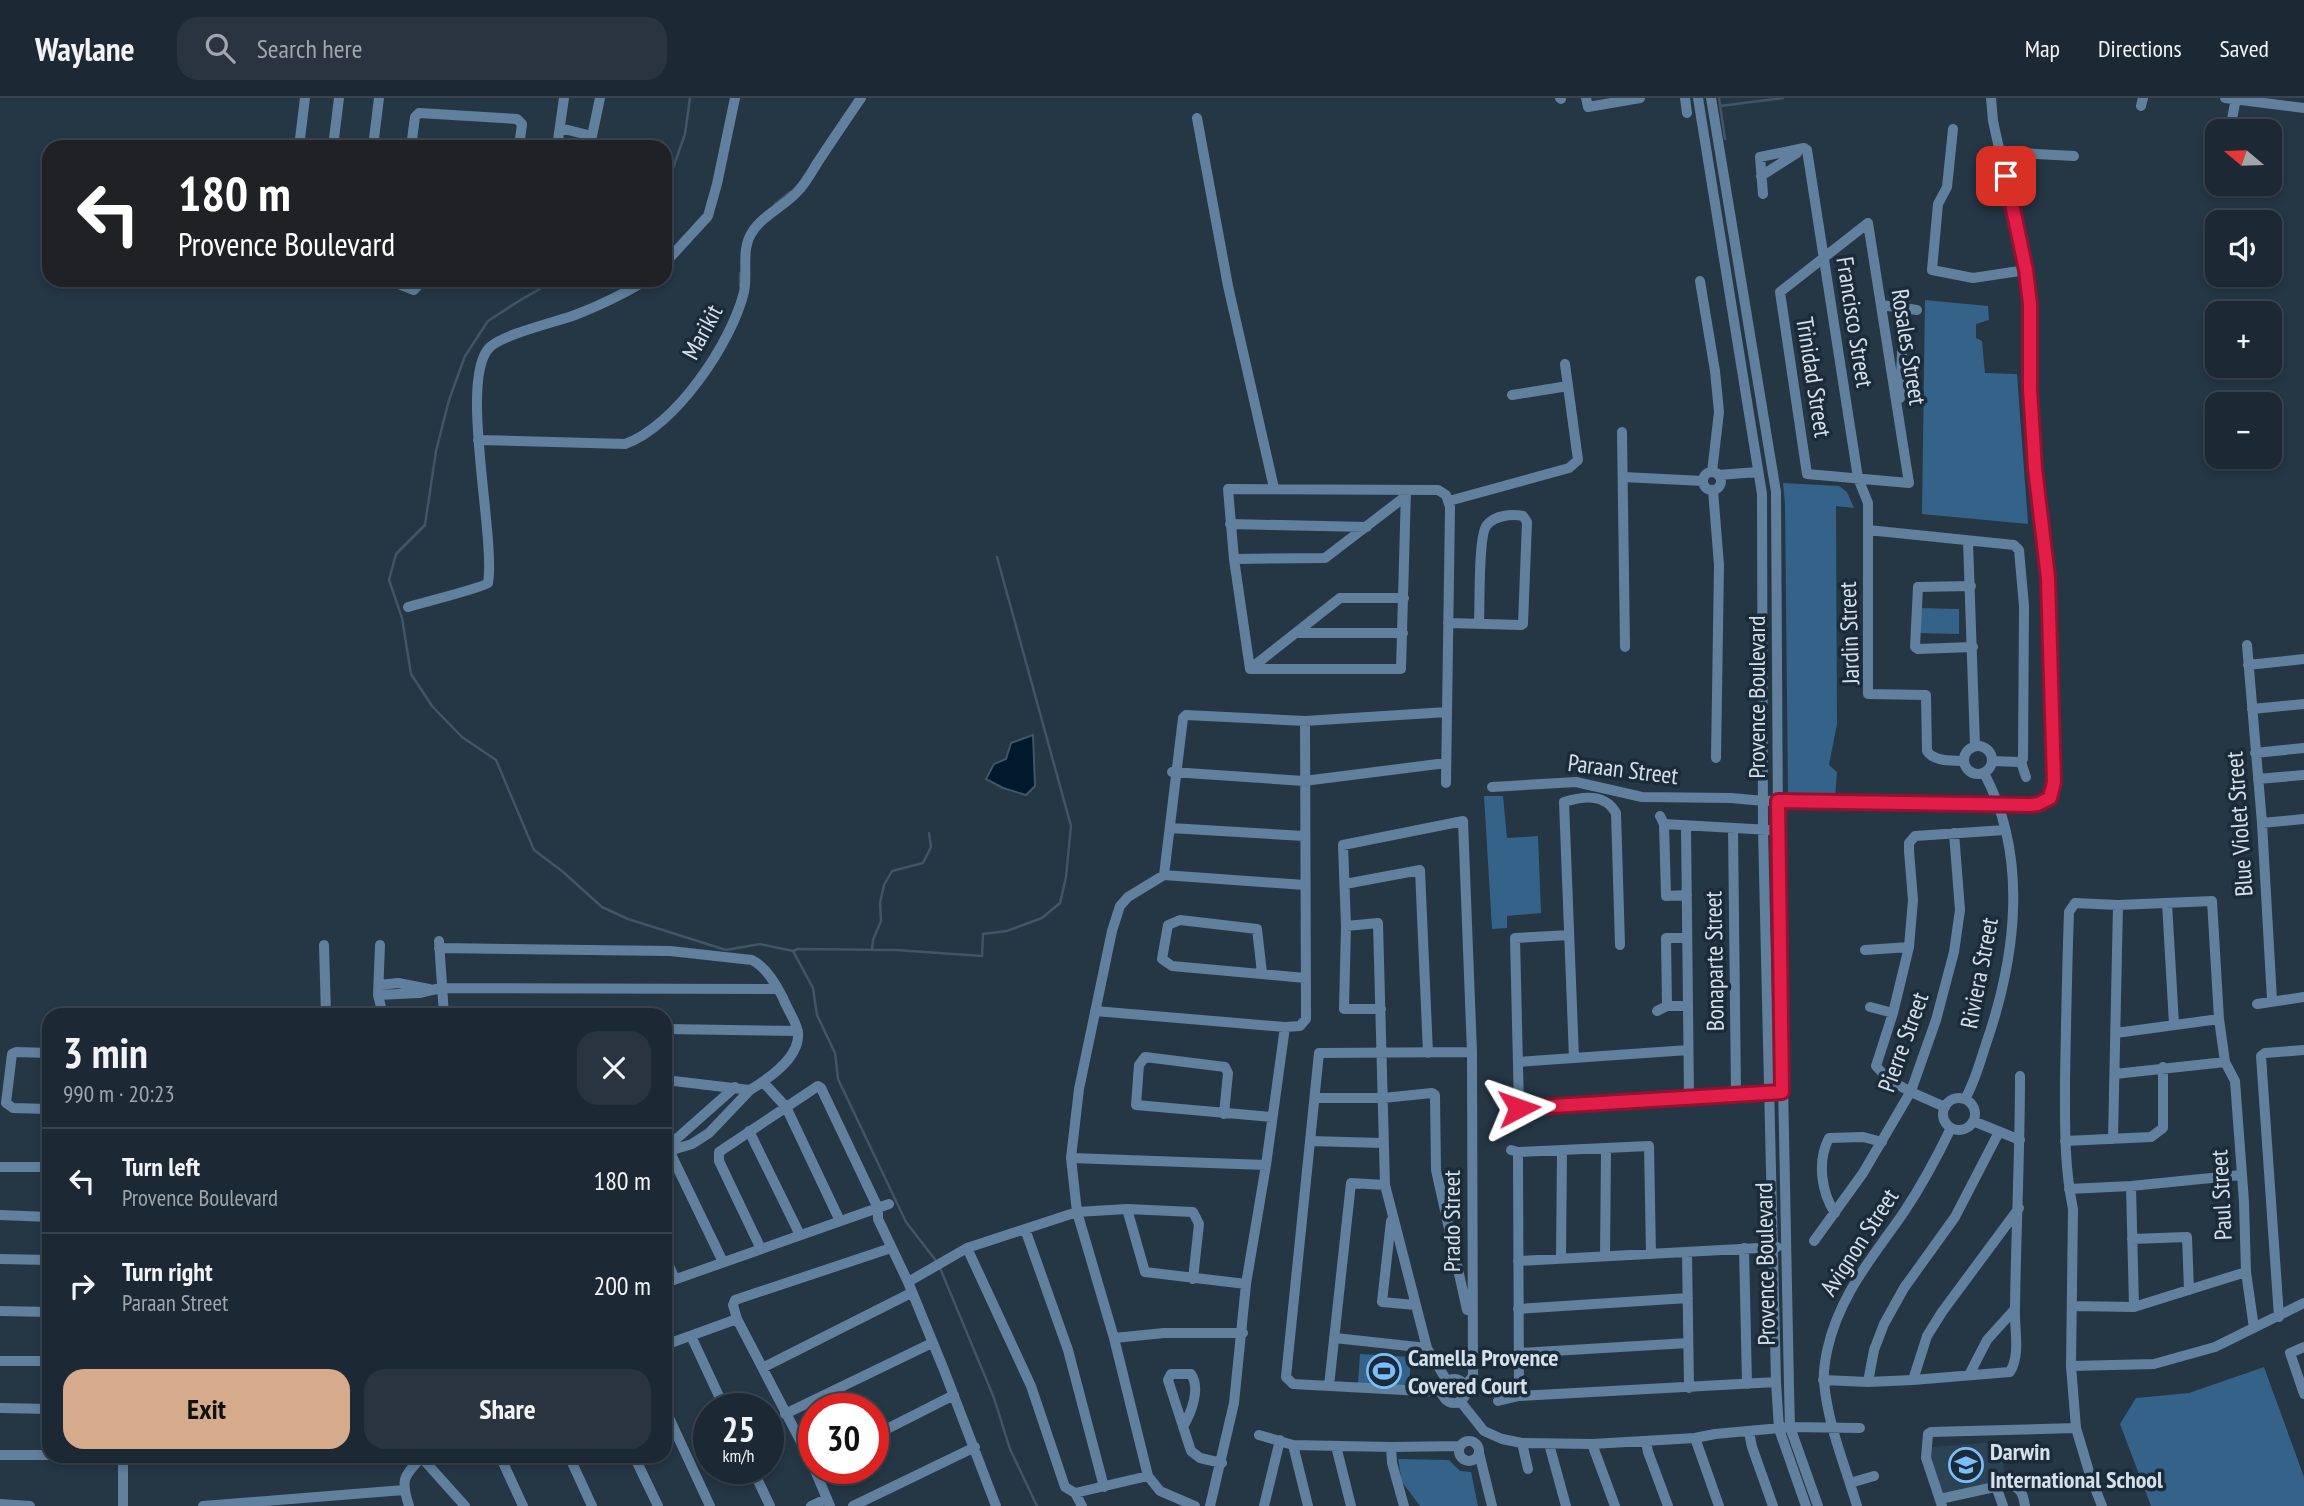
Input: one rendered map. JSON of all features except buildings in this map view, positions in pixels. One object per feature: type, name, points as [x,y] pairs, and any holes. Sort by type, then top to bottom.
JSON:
[{"type":"street","points":[[300,140],[305,98]]},
{"type":"street","points":[[334,140],[339,98]]},
{"type":"street","points":[[374,140],[379,98]]},
{"type":"street","points":[[558,140],[564,98]]},
{"type":"street","points":[[560,128],[592,136],[600,98]]},
{"type":"street","points":[[672,255],[708,216],[735,98]]},
{"type":"street","name":"Marikit","points":[[478,440],[625,444],[634,441],[668,413],[702,377],[738,311],[745,289],[750,236],[758,225],[799,191],[861,98]]},
{"type":"street","points":[[1586,98],[1588,107],[1640,98]]},
{"type":"street","points":[[1685,98],[1687,113]]},
{"type":"street","name":"Provence Boulevard","points":[[1698,98],[1762,494],[1763,830],[1776,1382],[1806,1506]]},
{"type":"street","name":"Provence Boulevard","points":[[1711,98],[1776,492],[1778,831],[1787,1246],[1785,1428],[1818,1506]]},
{"type":"street","name":"Paraan Street","points":[[1492,787],[1576,782],[1642,797],[1764,801],[2038,804],[2050,798],[2054,782],[2048,578],[2035,468],[2030,389],[2030,304],[2026,270],[1993,121],[1991,98]]},
{"type":"street","points":[[2232,119],[2232,98],[2288,102],[2304,108]]},
{"type":"street","points":[[412,140],[415,117],[419,113],[517,119],[522,124],[520,140]]},
{"type":"street","points":[[1197,118],[1228,286],[1274,488]]},
{"type":"street","points":[[1953,129],[1947,187],[1938,204],[1932,270],[1973,278],[2026,270]]},
{"type":"street","points":[[1763,194],[1760,156],[1804,148]]},
{"type":"street","points":[[1761,176],[1804,148]]},
{"type":"street","name":"Francisco Street","points":[[1804,148],[1807,150],[1858,478],[1868,503]]},
{"type":"street","points":[[2000,152],[2074,156]]},
{"type":"street","name":"Rosales Street","points":[[1824,259],[1871,222],[1899,422],[1912,484],[1858,478]]},
{"type":"street","name":"Trinidad Street","points":[[1824,259],[1780,292],[1802,473],[1858,478]]},
{"type":"street","points":[[1700,281],[1719,412],[1715,473],[1720,484],[1713,490]]},
{"type":"street","points":[[408,607],[483,587],[488,583],[490,561],[478,440],[479,380],[483,358],[491,346],[579,313],[633,287]]},
{"type":"street","points":[[1881,306],[1917,310]]},
{"type":"street","points":[[1899,422],[1904,309]]},
{"type":"street","points":[[1449,501],[1569,468],[1575,464],[1578,460],[1565,364]]},
{"type":"street","points":[[1512,395],[1568,386]]},
{"type":"street","points":[[1622,432],[1625,647]]},
{"type":"street","points":[[1713,490],[1706,488],[1703,481],[1705,475],[1758,472]]},
{"type":"street","points":[[1623,477],[1703,481]]},
{"type":"street","points":[[1250,669],[1234,559],[1228,489],[1406,493],[1438,491],[1446,495],[1449,501],[1446,783]]},
{"type":"street","points":[[1713,490],[1719,565],[1716,758]]},
{"type":"street","points":[[1762,494],[1776,492]]},
{"type":"street","points":[[1234,559],[1325,558],[1367,527],[1406,493]]},
{"type":"street","points":[[1250,669],[1400,670],[1403,667],[1406,493]]},
{"type":"street","name":"Jardin Street","points":[[1868,503],[1868,694],[1927,689],[1929,756],[1964,761]]},
{"type":"street","points":[[1448,623],[1479,624],[1521,625],[1524,622],[1527,522],[1523,516],[1514,514],[1494,519],[1482,532],[1479,624]]},
{"type":"street","points":[[1230,524],[1367,527]]},
{"type":"street","points":[[1868,530],[2014,545],[2019,550],[2024,606],[2021,762],[2026,777]]},
{"type":"street","points":[[1968,541],[1975,746]]},
{"type":"street","points":[[1971,586],[1918,587],[1915,647],[1973,648]]},
{"type":"street","points":[[1250,669],[1340,598],[1404,598]]},
{"type":"street","points":[[1297,633],[1404,633]]},
{"type":"street","name":"Blue Violet Street","points":[[2247,645],[2262,823],[2272,1000]]},
{"type":"street","points":[[2248,665],[2304,659]]},
{"type":"street","points":[[1856,694],[1868,694]]},
{"type":"street","points":[[2252,709],[2304,704]]},
{"type":"street","points":[[1164,875],[1173,772],[1183,718],[1186,715],[1305,721],[1447,712]]},
{"type":"street","points":[[1094,1011],[1285,1027],[1300,1026],[1306,1019],[1305,721]]},
{"type":"street","points":[[1975,746],[1988,750],[1993,761]]},
{"type":"street","points":[[1975,746],[1967,752],[1964,761],[1969,771],[1973,774],[1984,774],[1993,761]]},
{"type":"street","points":[[2255,753],[2304,748]]},
{"type":"street","points":[[1993,761],[2021,762]]},
{"type":"street","points":[[1173,772],[1304,781],[1446,762]]},
{"type":"street","name":"Riviera Street","points":[[1965,1099],[1998,1010],[2010,954],[2013,924],[2017,852],[2004,830],[1998,804],[1984,774]]},
{"type":"street","points":[[2258,779],[2304,775]]},
{"type":"street","points":[[1574,1058],[1564,802],[1594,797],[1608,802],[1616,813],[1620,945]]},
{"type":"street","points":[[2262,823],[2304,819]]},
{"type":"street","points":[[1687,895],[1661,897],[1662,820],[1686,826],[1778,831]]},
{"type":"street","name":"Prado Street","points":[[1345,884],[1343,845],[1463,821],[1472,1052],[1473,1376],[1465,1386]]},
{"type":"street","points":[[1686,826],[1689,1097]]},
{"type":"street","points":[[1170,828],[1304,836]]},
{"type":"street","name":"Bonaparte Street","points":[[1733,828],[1737,1094]]},
{"type":"street","points":[[1945,1107],[1911,1091],[1876,1066],[1893,1013],[1909,947],[1913,900],[1909,843],[1915,836],[2004,830]]},
{"type":"street","name":"Pierre Street","points":[[1814,1241],[1882,1142],[1911,1091],[1936,1020],[1954,952],[1960,910],[1954,833]]},
{"type":"street","points":[[1381,1009],[1345,1009],[1345,884],[1420,870],[1428,1053]]},
{"type":"street","points":[[1195,1506],[1160,1491],[1148,1476],[1114,1338],[1077,1212],[1071,1158],[1079,1089],[1112,931],[1120,906],[1128,897],[1164,875],[1305,885]]},
{"type":"street","name":"Paul Street","points":[[2167,903],[2212,901],[2219,1019],[2225,1062],[2235,1081],[2246,1272],[2255,1328]]},
{"type":"street","points":[[2102,1506],[2076,1428],[2071,1366],[2073,1209],[2065,1141],[2066,1006],[2069,912],[2075,903],[2167,903],[2174,1024]]},
{"type":"street","points":[[2113,1139],[2118,905]]},
{"type":"street","points":[[1262,973],[1257,929],[1180,920],[1168,925],[1162,959],[1166,964],[1305,978]]},
{"type":"street","points":[[1346,926],[1378,923],[1385,1185],[1427,1348],[1444,1386],[1447,1401],[1460,1401]]},
{"type":"street","points":[[1569,935],[1515,937],[1518,1062],[1514,1108],[1782,1092]]},
{"type":"street","points":[[1687,938],[1667,938],[1662,1009],[1688,1006]]},
{"type":"street","points":[[324,945],[326,1008]]},
{"type":"street","points":[[380,945],[379,990],[382,1008]]},
{"type":"street","points":[[442,1008],[436,989],[439,945],[670,951],[752,960],[758,963],[778,989],[798,1031],[794,1051],[763,1082],[750,1090],[709,1133],[692,1144],[672,1146]]},
{"type":"street","points":[[1865,950],[1909,947]]},
{"type":"street","points":[[379,990],[419,993],[436,989],[778,989]]},
{"type":"street","points":[[2257,1004],[2304,997]]},
{"type":"street","points":[[1870,1007],[1893,1013]]},
{"type":"street","points":[[1998,1010],[2010,1013]]},
{"type":"street","points":[[2116,1033],[2219,1019]]},
{"type":"street","points":[[1210,1506],[1234,1403],[1246,1284],[1285,1027]]},
{"type":"street","points":[[672,1029],[798,1031]]},
{"type":"street","points":[[1518,1062],[1688,1050]]},
{"type":"street","points":[[2279,1317],[2261,1056],[2265,1053],[2304,1050]]},
{"type":"street","points":[[1460,1401],[1465,1394],[1465,1386],[1455,1378],[1444,1386],[1329,1386],[1293,1384],[1286,1377],[1319,1053],[1472,1052]]},
{"type":"street","points":[[42,1053],[12,1054],[6,1103],[13,1108],[42,1109]]},
{"type":"street","points":[[1224,1114],[1228,1073],[1225,1067],[1145,1057],[1139,1065],[1136,1105],[1224,1114],[1272,1117]]},
{"type":"street","points":[[2115,1074],[2225,1062]]},
{"type":"street","points":[[2065,1141],[2151,1137],[2163,1128],[2162,1067]]},
{"type":"street","points":[[1823,1380],[1868,1382],[2010,1372],[2015,1363],[2020,1076]]},
{"type":"street","points":[[672,1081],[750,1090]]},
{"type":"street","points":[[763,1082],[786,1107],[840,1221]]},
{"type":"street","points":[[672,1143],[735,1087]]},
{"type":"street","points":[[761,1249],[719,1161],[719,1152],[815,1087],[821,1088],[884,1206]]},
{"type":"street","points":[[1315,1098],[1435,1095],[1436,1170],[1472,1330]]},
{"type":"street","points":[[1952,1099],[1965,1099],[1974,1108],[1973,1121],[1964,1129],[1951,1128],[1943,1117],[1945,1107],[1952,1099]]},
{"type":"street","points":[[1973,1121],[2020,1140]]},
{"type":"street","name":"Avignon Street","points":[[1857,1506],[1831,1428],[1823,1380],[1830,1336],[1841,1306],[1872,1254],[1904,1212],[1951,1128]]},
{"type":"street","points":[[749,1131],[800,1235]]},
{"type":"street","points":[[1868,1382],[1874,1350],[1884,1324],[1905,1288],[1955,1217],[1999,1132]]},
{"type":"street","points":[[1835,1213],[1826,1199],[1823,1176],[1823,1150],[1829,1138],[1863,1137],[1882,1142]]},
{"type":"street","points":[[1310,1141],[1382,1143]]},
{"type":"street","points":[[1519,1396],[1515,1151],[1649,1146],[1651,1254]]},
{"type":"street","points":[[1605,1256],[1606,1148]]},
{"type":"street","points":[[1561,1258],[1562,1150]]},
{"type":"street","points":[[672,1157],[723,1262]]},
{"type":"street","points":[[1071,1158],[1266,1165]]},
{"type":"street","points":[[0,1167],[42,1167]]},
{"type":"street","points":[[2069,1189],[2132,1186],[2241,1175]]},
{"type":"street","points":[[1329,1386],[1351,1184],[1385,1185]]},
{"type":"street","points":[[2132,1186],[2134,1307]]},
{"type":"street","points":[[672,1280],[884,1206]]},
{"type":"street","points":[[884,1206],[878,1219],[975,1447],[993,1505]]},
{"type":"street","points":[[1913,1380],[1927,1336],[2019,1208]]},
{"type":"street","points":[[1127,1209],[1145,1272],[1246,1284]]},
{"type":"street","points":[[764,1367],[909,1287],[949,1257],[967,1248],[1077,1212],[1127,1209],[1193,1213],[1199,1224],[1193,1279]]},
{"type":"street","points":[[1391,1214],[1382,1302],[1415,1305]]},
{"type":"street","points":[[0,1215],[42,1217]]},
{"type":"street","points":[[1025,1229],[1068,1350],[1104,1487]]},
{"type":"street","points":[[2132,1239],[2187,1237],[2189,1290]]},
{"type":"street","points":[[1518,1261],[1787,1246]]},
{"type":"street","points":[[798,1438],[737,1319],[733,1305],[735,1300],[891,1248]]},
{"type":"street","points":[[967,1248],[1031,1386],[1065,1487],[1075,1493],[1082,1506]]},
{"type":"street","points":[[1744,1248],[1747,1384]]},
{"type":"street","points":[[1687,1252],[1689,1388]]},
{"type":"street","points":[[0,1259],[42,1260]]},
{"type":"street","points":[[2072,1306],[2134,1307],[2246,1272]]},
{"type":"street","points":[[1518,1309],[1688,1298]]},
{"type":"street","points":[[2071,1366],[2154,1363],[2215,1347],[2304,1303]]},
{"type":"street","points":[[1969,1375],[1987,1340],[2014,1310]]},
{"type":"street","points":[[0,1311],[42,1312]]},
{"type":"street","points":[[672,1343],[737,1319]]},
{"type":"street","points":[[1114,1338],[1164,1333],[1243,1333]]},
{"type":"street","points":[[691,1336],[717,1393]]},
{"type":"street","points":[[1335,1338],[1427,1348]]},
{"type":"street","points":[[785,1414],[932,1343]]},
{"type":"street","points":[[1519,1353],[1688,1343]]},
{"type":"street","points":[[2304,1347],[2290,1353],[2302,1381],[2304,1394]]},
{"type":"street","points":[[0,1361],[42,1361]]},
{"type":"street","points":[[1182,1427],[1193,1407],[1194,1380],[1191,1374],[1171,1374],[1168,1380],[1182,1427],[1191,1451],[1200,1458],[1222,1463]]},
{"type":"street","points":[[1498,1401],[1519,1396],[1776,1382]]},
{"type":"street","points":[[889,1428],[954,1395]]},
{"type":"street","points":[[1460,1401],[1484,1431],[1502,1439],[1522,1443],[1592,1444],[1695,1438],[1785,1428],[1860,1428]]},
{"type":"street","points":[[0,1408],[42,1409]]},
{"type":"street","points":[[672,1424],[710,1506]]},
{"type":"street","points":[[2025,1506],[2022,1493],[2017,1487],[2008,1485],[1941,1502],[1926,1458],[1928,1434],[2076,1428]]},
{"type":"street","points":[[1460,1446],[1459,1453],[1466,1461],[1476,1459],[1484,1431]]},
{"type":"street","points":[[1749,1432],[1773,1506]]},
{"type":"street","points":[[1259,1435],[1293,1445],[1460,1446],[1466,1441],[1478,1448],[1492,1506]]},
{"type":"street","points":[[1695,1438],[1719,1506]]},
{"type":"street","points":[[1264,1506],[1280,1440]]},
{"type":"street","points":[[1646,1441],[1668,1506]]},
{"type":"street","points":[[1522,1443],[1528,1469]]},
{"type":"street","points":[[1549,1444],[1566,1506]]},
{"type":"street","points":[[1592,1444],[1615,1506]]},
{"type":"street","points":[[1293,1445],[1308,1506]]},
{"type":"street","points":[[1336,1446],[1351,1506]]},
{"type":"street","points":[[853,1506],[975,1447]]},
{"type":"street","points":[[1391,1447],[1392,1463],[1405,1503]]},
{"type":"street","points":[[0,1455],[42,1455]]},
{"type":"street","points":[[123,1463],[123,1506]]},
{"type":"street","points":[[409,1506],[402,1482],[417,1463]]},
{"type":"street","points":[[428,1463],[465,1506]]},
{"type":"street","points":[[503,1463],[523,1506]]},
{"type":"street","points":[[572,1463],[592,1506]]},
{"type":"street","points":[[637,1463],[657,1506]]},
{"type":"street","points":[[1075,1493],[1148,1476]]},
{"type":"street","points":[[1850,1483],[1874,1476]]},
{"type":"street","points":[[760,1484],[770,1506]]},
{"type":"street","points":[[811,1506],[828,1502],[821,1484]]},
{"type":"street","points":[[1996,1486],[2003,1506]]},
{"type":"street","points":[[203,1506],[356,1500],[404,1490]]},
{"type":"street","points":[[0,1504],[30,1506]]},
{"type":"shaded area","points":[[1925,300],[1988,306],[1989,320],[1976,324],[1976,338],[1982,341],[1985,373],[2017,374],[2028,524],[1922,514]]},
{"type":"shaded area","points":[[1783,483],[1839,486],[1847,492],[1854,508],[1836,506],[1837,724],[1829,765],[1837,772],[1835,798],[1788,794]]},
{"type":"shaded area","points":[[1918,608],[1959,609],[1959,634],[1918,633]]},
{"type":"shaded area","points":[[1033,735],[1035,786],[1026,795],[986,779],[994,764],[1006,759],[1011,743]]},
{"type":"shaded area","points":[[1484,796],[1503,796],[1507,838],[1538,836],[1541,913],[1507,916],[1507,928],[1492,929]]},
{"type":"shaded area","name":"Camella Provence Covered Court","points":[[1360,1354],[1411,1357],[1409,1387],[1358,1384]]},
{"type":"shaded area","points":[[2264,1367],[2304,1477],[2304,1506],[2151,1506],[2120,1424],[2136,1398],[2189,1393]]},
{"type":"shaded area","name":"Darwin International School","points":[[2003,1441],[2004,1481],[1939,1495],[1924,1448]]},
{"type":"shaded area","points":[[1398,1459],[1449,1460],[1460,1471],[1471,1472],[1478,1506],[1420,1506],[1402,1482]]},
{"type":"waterway","points":[[672,171],[685,134],[690,98]]},
{"type":"waterway","points":[[1719,98],[1725,139]]},
{"type":"waterway","points":[[1720,106],[1783,98]]},
{"type":"waterway","points":[[774,205],[790,192]]},
{"type":"waterway","points":[[740,273],[740,286]]},
{"type":"waterway","points":[[543,287],[488,321],[465,356],[449,400],[436,451],[425,525],[396,554],[389,580],[402,618],[411,674],[432,706],[462,737],[496,760],[534,850],[602,907],[628,919],[726,950],[760,944],[793,951],[813,988],[817,1015],[835,1053],[838,1079],[906,1222],[937,1262]]},
{"type":"waterway","points":[[793,951],[896,950],[982,956],[983,934],[1007,931],[1042,918],[1060,903],[1066,877],[1071,826],[997,557]]},
{"type":"waterway","points":[[872,950],[881,921],[880,903],[884,885],[892,871],[923,863],[931,847],[929,833]]},
{"type":"waterway","points":[[940,1268],[994,1398],[1010,1449],[1037,1506]]},
{"type":"place","name":"Camella Provence Covered Court","points":[[1384,1371]]},
{"type":"place","name":"Darwin International School","points":[[1966,1465]]},
{"type":"route","points":[[1519,1108],[1782,1092],[1778,801],[2030,805],[2050,798],[2054,782],[2052,657],[2048,578],[2035,468],[2030,389],[2030,304],[2026,270],[2006,176]]}]
